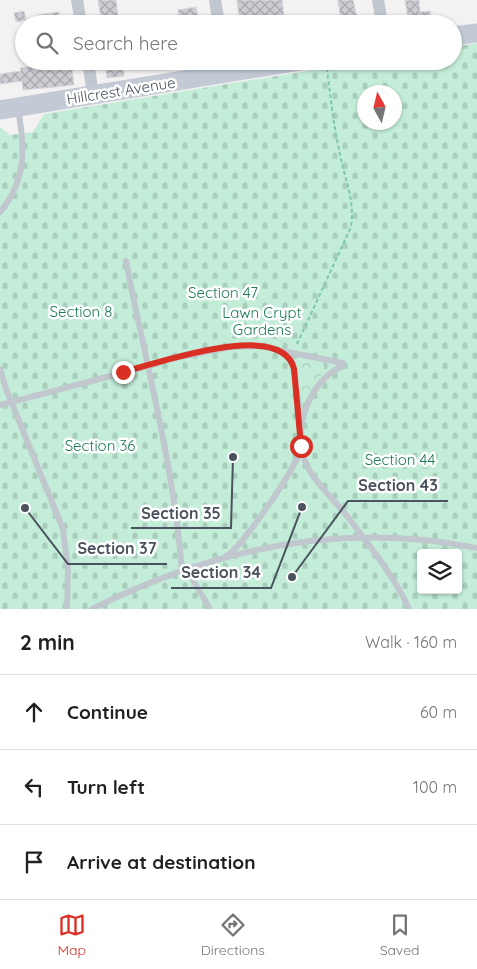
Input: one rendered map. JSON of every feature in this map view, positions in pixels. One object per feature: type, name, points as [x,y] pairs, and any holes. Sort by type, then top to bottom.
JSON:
[{"type":"street","points":[[78,0],[80,15]]},
{"type":"street","points":[[215,0],[218,15]]},
{"type":"street","points":[[378,0],[380,15]]},
{"type":"street","points":[[462,34],[477,32]]},
{"type":"street","points":[[89,70],[93,95]]},
{"type":"street","name":"Hillcrest Avenue","points":[[9,109],[93,95],[212,70]]},
{"type":"lane","points":[[0,212],[16,185],[22,167],[23,142],[9,109]]},
{"type":"lane","points":[[126,261],[171,476],[185,571],[210,609]]},
{"type":"lane","points":[[0,405],[196,352],[231,347],[262,346],[343,363],[343,366],[324,378],[313,393],[304,413],[298,457],[273,498],[242,542],[234,552],[226,557]]},
{"type":"lane","points":[[279,350],[288,356],[293,363],[303,458],[306,465],[362,537],[396,586],[409,609]]},
{"type":"lane","points":[[0,369],[10,401],[63,529],[68,570],[67,609]]},
{"type":"lane","points":[[92,609],[132,590],[226,557],[292,543],[362,537],[416,540],[477,548]]},
{"type":"path","points":[[294,353],[351,227],[353,210],[338,146],[327,70]]},
{"type":"green space","points":[[477,43],[477,609],[0,609],[0,127],[10,135],[33,132],[44,114],[313,70],[462,70],[462,46]]},
{"type":"green space","points":[[300,358],[324,364],[320,377],[305,399],[301,397],[297,361]]},
{"type":"building","points":[[98,0],[116,0],[118,15],[100,15]]},
{"type":"building","points":[[237,0],[282,0],[284,15],[239,15]]},
{"type":"building","points":[[338,0],[353,0],[356,15],[340,15]]},
{"type":"building","points":[[405,0],[419,0],[420,12],[430,11],[431,15],[408,15]]},
{"type":"building","points":[[196,7],[197,15],[179,15],[178,10]]},
{"type":"building","points":[[24,11],[25,15],[15,15],[15,18],[14,13]]},
{"type":"building","points":[[59,12],[59,15],[38,15]]},
{"type":"building","points":[[72,70],[74,85],[23,90],[22,81],[0,84],[0,74],[21,71]]},
{"type":"building","points":[[106,70],[123,70],[124,76],[107,78]]},
{"type":"place","name":"Section 35","points":[[233,457]]},
{"type":"place","name":"Section 34","points":[[302,507]]},
{"type":"place","name":"Section 37","points":[[25,508]]},
{"type":"place","name":"Section 43","points":[[292,577]]},
{"type":"route","points":[[123,372],[196,352],[231,347],[262,346],[279,350],[293,363],[301,446]]},
{"type":"park label","name":"Section 47","points":[[223,293]]},
{"type":"park label","name":"Section 8","points":[[81,312]]},
{"type":"park label","name":"Lawn Crypt Gardens","points":[[262,322]]},
{"type":"park label","name":"Section 36","points":[[100,446]]},
{"type":"park label","name":"Section 44","points":[[400,460]]}]
